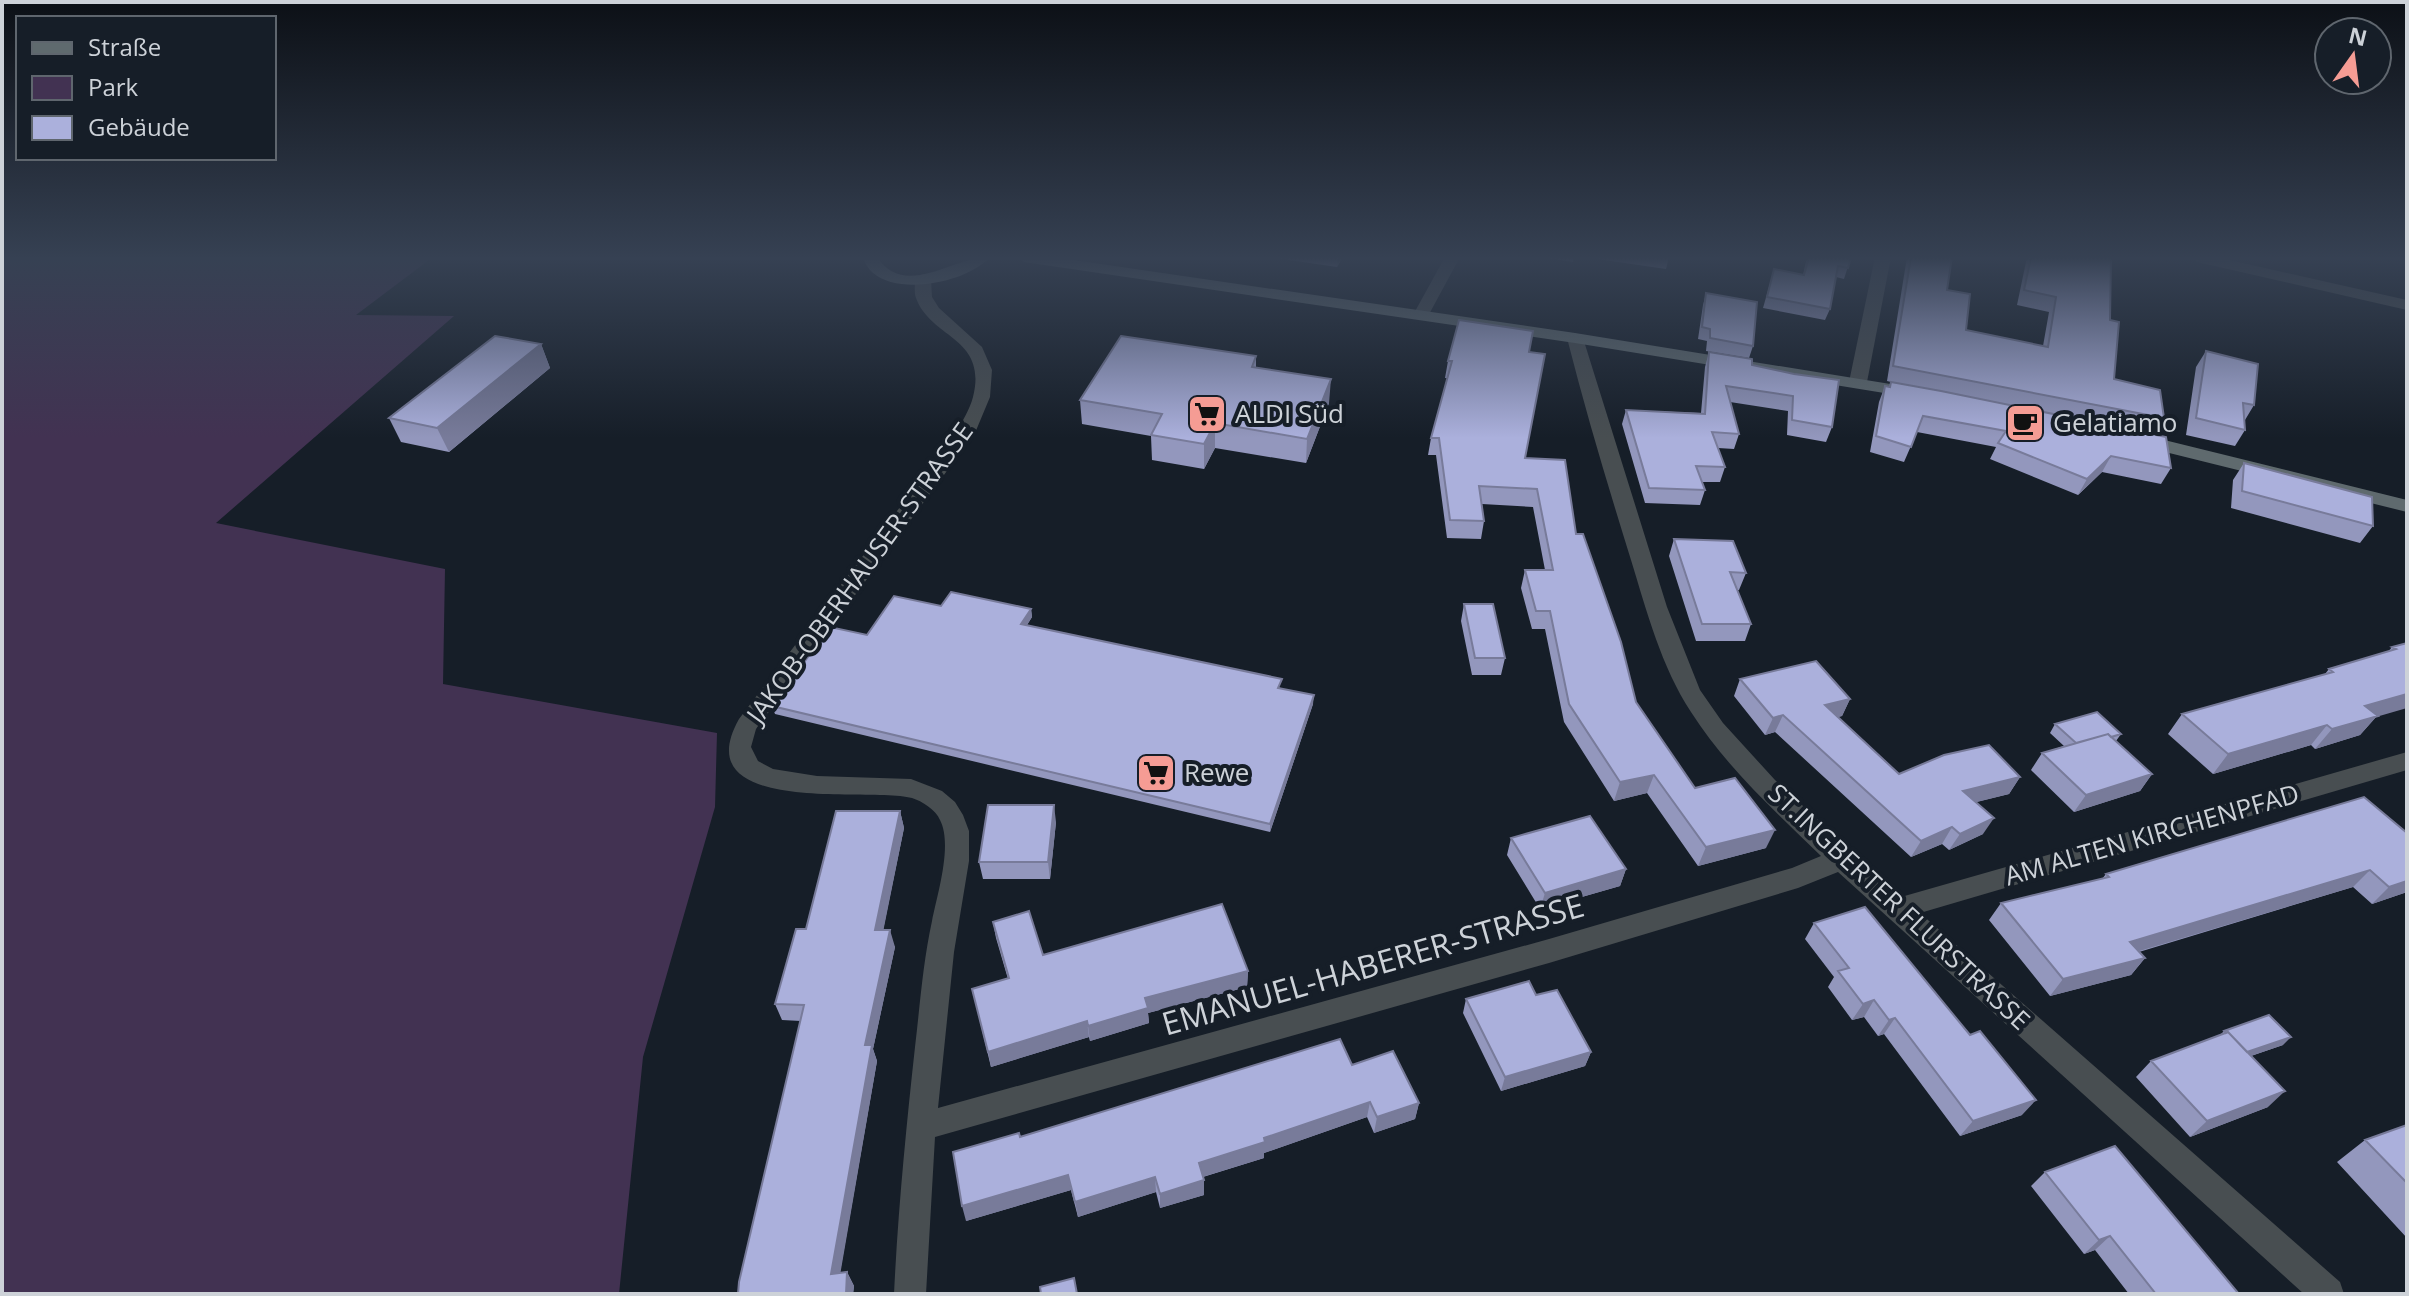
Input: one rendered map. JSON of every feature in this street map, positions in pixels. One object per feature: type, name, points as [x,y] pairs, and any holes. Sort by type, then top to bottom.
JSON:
[{"type":"main road","points":[[1438,317],[1858,382],[1930,396]]},
{"type":"main road","points":[[2119,434],[2407,506]]},
{"type":"street","name":"JAKOB-OBERHAUSER-STRASSE","points":[[910,1294],[913,1200],[920,1127],[941,945],[957,852],[956,829],[951,814],[927,793],[911,788],[775,780],[753,771],[740,756],[739,741],[747,725],[966,433],[977,413],[985,375],[982,359],[969,341],[942,317]]},
{"type":"street","points":[[1858,382],[1871,317]]},
{"type":"street","name":"ST.INGBERTER FLURSTRASSE","points":[[1575,338],[1605,450],[1677,664],[1699,707],[1730,745],[1841,859],[2328,1294]]},
{"type":"street","name":"AM ALTEN KIRCHENPFAD","points":[[1897,909],[2407,761]]},
{"type":"street","name":"EMANUEL-HABERER-STRASSE","points":[[920,1127],[1549,951],[1798,877],[1841,859]]},
{"type":"green space","points":[[2,317],[452,317],[216,523],[445,569],[443,684],[717,733],[715,807],[643,1057],[619,1294],[2,1294]]},
{"type":"building","points":[[1703,317],[1756,317],[1753,346],[1710,338],[1710,329],[1702,327]]},
{"type":"building","points":[[1901,317],[1967,317],[1966,330],[2048,347],[2053,317],[2110,317],[2119,322],[2114,379],[2160,390],[2164,418],[1893,366]]},
{"type":"building","points":[[1459,320],[1533,331],[1529,352],[1545,354],[1525,458],[1565,460],[1576,534],[1583,534],[1621,642],[1636,702],[1695,788],[1735,778],[1775,830],[1706,847],[1654,775],[1620,782],[1569,704],[1550,611],[1536,611],[1525,570],[1553,570],[1537,489],[1479,486],[1484,521],[1450,520],[1439,438],[1431,438],[1452,361],[1448,361]]},
{"type":"building","points":[[495,336],[541,344],[437,428],[389,418]]},
{"type":"building","name":"ALDI Süd","points":[[1121,336],[1256,356],[1252,367],[1331,379],[1307,439],[1215,423],[1204,444],[1151,435],[1162,414],[1080,400]]},
{"type":"building","points":[[2206,351],[2258,364],[2254,405],[2243,403],[2245,430],[2196,418]]},
{"type":"building","points":[[1709,352],[1752,359],[1752,365],[1839,380],[1832,427],[1792,420],[1793,396],[1726,386],[1739,434],[1712,432],[1725,467],[1696,466],[1705,490],[1649,488],[1626,410],[1705,414]]},
{"type":"building","points":[[1891,382],[2166,437],[2171,468],[2111,456],[2087,479],[1998,443],[2006,431],[1923,416],[1911,447],[1876,436],[1885,386],[1890,387]]},
{"type":"building","points":[[2244,463],[2372,497],[2373,526],[2242,491]]},
{"type":"building","points":[[1674,539],[1733,541],[1746,573],[1730,572],[1751,624],[1702,624]]},
{"type":"building","name":"Rewe","points":[[951,592],[1031,609],[1021,624],[1282,679],[1278,688],[1314,695],[1270,824],[772,706],[830,627],[867,635],[894,596],[941,606]]},
{"type":"building","points":[[1464,604],[1493,604],[1505,658],[1475,658]]},
{"type":"building","points":[[2407,643],[2407,694],[2365,706],[2378,716],[2332,729],[2327,725],[2228,754],[2182,714],[2333,672],[2329,669]]},
{"type":"building","points":[[1816,661],[1850,699],[1825,705],[1899,774],[1944,755],[1989,745],[2020,777],[1963,791],[1994,818],[1960,834],[1952,827],[1921,841],[1783,715],[1773,718],[1740,679]]},
{"type":"building","points":[[2097,712],[2121,734],[2111,737],[2108,734],[2076,743],[2055,724]]},
{"type":"building","points":[[2108,734],[2152,774],[2086,795],[2042,753]]},
{"type":"building","points":[[2364,797],[2407,833],[2407,881],[2389,887],[2370,870],[2130,942],[2145,958],[2063,979],[2001,903],[2109,877],[2106,874]]},
{"type":"building","points":[[988,805],[1054,805],[1048,862],[979,862]]},
{"type":"building","points":[[836,811],[900,811],[875,930],[890,930],[865,1045],[872,1045],[831,1274],[847,1272],[846,1294],[738,1294],[804,1005],[775,1004],[796,929],[806,929]]},
{"type":"building","points":[[1590,816],[1626,869],[1545,893],[1511,838]]},
{"type":"building","points":[[1222,904],[1248,971],[1145,998],[1148,1008],[1088,1026],[1087,1021],[988,1052],[972,989],[1009,978],[993,922],[1029,911],[1043,955]]},
{"type":"building","points":[[1865,907],[1970,1035],[1980,1031],[2036,1100],[1973,1121],[1895,1018],[1889,1020],[1874,1000],[1863,1004],[1838,971],[1849,968],[1814,923]]},
{"type":"building","points":[[1529,981],[1536,995],[1557,990],[1591,1052],[1505,1077],[1466,999]]},
{"type":"building","points":[[2269,1015],[2291,1037],[2247,1052],[2224,1031]]},
{"type":"building","points":[[2228,1032],[2285,1091],[2207,1121],[2151,1061]]},
{"type":"building","points":[[1340,1039],[1352,1065],[1393,1051],[1419,1103],[1377,1117],[1370,1102],[1264,1138],[1265,1142],[1199,1163],[1204,1180],[1160,1194],[1155,1177],[1075,1202],[1068,1175],[962,1206],[953,1152],[1019,1133],[1020,1137]]},
{"type":"building","points":[[2407,1125],[2407,1183],[2365,1140]]},
{"type":"building","points":[[2115,1146],[2239,1294],[2156,1294],[2110,1236],[2099,1240],[2045,1172]]},
{"type":"building","points":[[1074,1278],[1077,1294],[1041,1294],[1040,1287]]},
{"type":"place","name":"ALDI Süd","points":[[1207,414]]},
{"type":"place","name":"Gelatiamo","points":[[2025,423]]},
{"type":"place","name":"Rewe","points":[[1156,773]]}]
